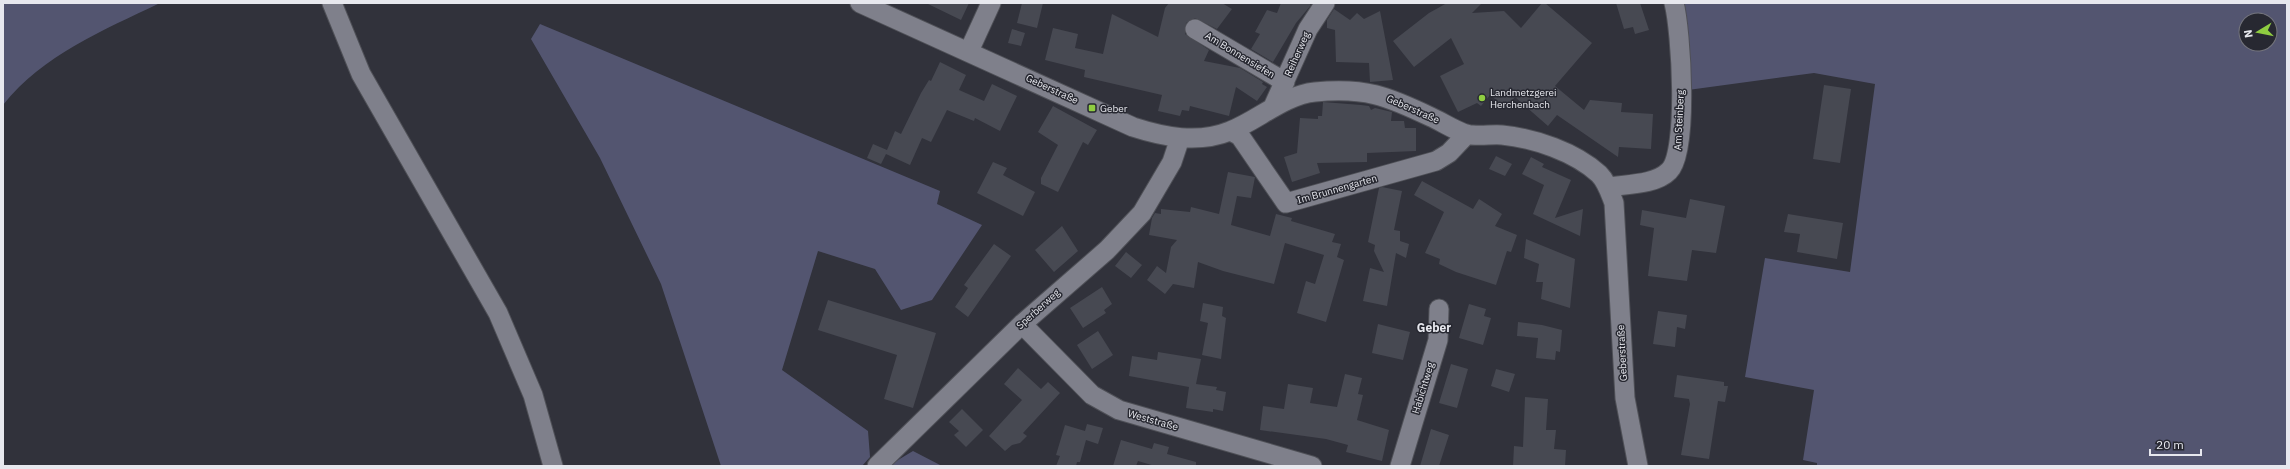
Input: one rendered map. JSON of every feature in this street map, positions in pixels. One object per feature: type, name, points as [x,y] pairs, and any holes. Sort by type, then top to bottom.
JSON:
[{"type":"street","points":[[332,3],[361,74],[498,313],[533,395],[553,466]]},
{"type":"street","name":"Geberstraße","points":[[860,3],[969,51],[1133,127],[1180,138],[1210,137],[1231,131],[1273,107],[1312,92],[1369,92],[1394,99],[1467,134],[1503,135],[1545,145],[1569,153],[1599,174],[1608,187],[1614,203],[1625,398],[1638,466]]},
{"type":"street","points":[[969,51],[991,3]]},
{"type":"street","name":"Reiherweg","points":[[1273,107],[1308,29],[1325,3]]},
{"type":"street","name":"Am Steinberg","points":[[1608,187],[1653,179],[1669,170],[1676,161],[1679,149],[1682,93],[1678,30],[1674,3]]},
{"type":"street","name":"Am Bonnensiefen","points":[[1196,29],[1284,82]]},
{"type":"street","name":"Im Brunnengarten","points":[[1231,131],[1240,136],[1286,203],[1436,161],[1449,153],[1467,134]]},
{"type":"street","name":"Sperberweg","points":[[877,466],[1022,324],[1107,250],[1142,213],[1172,162],[1180,138]]},
{"type":"street","name":"Habichtweg","points":[[1400,466],[1438,340],[1439,309]]},
{"type":"street","name":"Weststraße","points":[[1022,324],[1092,395],[1119,410],[1312,466]]},
{"type":"shaded area","points":[[3,3],[160,3],[75,45],[37,71],[19,87],[3,105]]},
{"type":"shaded area","points":[[1683,3],[2287,3],[2287,466],[1817,466],[1817,463],[1803,460],[1814,390],[1745,377],[1765,258],[1850,272],[1875,84],[1814,73],[1688,90],[1686,12]]},
{"type":"shaded area","points":[[540,24],[940,191],[937,204],[982,225],[932,300],[901,310],[875,269],[818,251],[782,370],[868,431],[870,457],[862,466],[721,466],[661,284],[600,158],[531,39]]},
{"type":"shaded area","points":[[913,451],[942,466],[888,466]]},
{"type":"building","points":[[926,3],[969,3],[961,20]]},
{"type":"building","points":[[1022,3],[1043,3],[1037,28],[1017,23]]},
{"type":"building","points":[[1169,3],[1222,3],[1232,9],[1217,29],[1195,18],[1186,23],[1185,34],[1209,50],[1204,61],[1240,68],[1263,82],[1262,84],[1267,87],[1257,101],[1236,87],[1229,116],[1190,106],[1189,111],[1182,110],[1180,116],[1158,111],[1162,95],[1084,77],[1085,70],[1045,60],[1053,28],[1078,34],[1075,48],[1103,54],[1112,14],[1158,37],[1165,8]]},
{"type":"building","points":[[1281,3],[1308,3],[1311,5],[1296,23],[1273,62],[1251,49],[1260,34],[1255,32],[1267,10],[1277,13]]},
{"type":"building","points":[[1447,3],[1482,3],[1472,13],[1504,11],[1521,28],[1542,3],[1545,3],[1592,43],[1555,86],[1584,110],[1590,100],[1622,103],[1621,112],[1653,114],[1651,149],[1619,147],[1618,157],[1557,115],[1548,126],[1515,97],[1506,108],[1490,95],[1481,106],[1477,103],[1458,112],[1440,76],[1464,64],[1451,38],[1414,67],[1393,41],[1429,13]]},
{"type":"building","points":[[1616,3],[1640,3],[1649,30],[1635,34],[1633,27],[1624,29]]},
{"type":"building","points":[[1334,9],[1350,20],[1357,13],[1364,19],[1380,11],[1393,80],[1370,82],[1369,63],[1336,62],[1335,30],[1327,28],[1327,20]]},
{"type":"building","points":[[1012,29],[1025,33],[1021,46],[1008,43]]},
{"type":"building","points":[[940,62],[966,75],[959,90],[984,101],[992,84],[1017,96],[1000,131],[975,118],[974,121],[947,110],[931,142],[922,138],[910,165],[886,154],[881,164],[867,158],[873,144],[887,150],[895,131],[901,134],[921,93],[929,80],[931,81]]},
{"type":"building","points":[[1824,85],[1851,89],[1840,163],[1813,159]]},
{"type":"building","points":[[1323,102],[1369,106],[1371,110],[1375,108],[1392,112],[1391,121],[1404,121],[1405,128],[1416,128],[1416,151],[1367,153],[1367,162],[1317,163],[1320,173],[1292,182],[1284,157],[1297,153],[1300,118],[1318,119],[1318,116],[1322,116]]},
{"type":"building","points":[[1053,106],[1097,130],[1088,145],[1083,142],[1058,192],[1041,184],[1041,178],[1058,145],[1038,132]]},
{"type":"building","points":[[1496,156],[1512,164],[1505,176],[1489,169]]},
{"type":"building","points":[[1531,157],[1544,164],[1542,167],[1571,180],[1555,218],[1583,209],[1580,236],[1533,214],[1544,185],[1522,174]]},
{"type":"building","points":[[993,162],[1007,168],[1003,175],[1035,192],[1023,216],[977,193]]},
{"type":"building","points":[[1228,172],[1255,177],[1251,198],[1237,196],[1231,225],[1270,236],[1276,214],[1292,218],[1291,221],[1335,234],[1332,242],[1341,244],[1337,257],[1344,260],[1326,322],[1297,313],[1306,281],[1315,284],[1324,255],[1285,243],[1274,284],[1223,271],[1198,262],[1194,288],[1173,284],[1165,294],[1147,280],[1157,266],[1166,273],[1171,247],[1177,240],[1149,235],[1152,218],[1155,213],[1161,214],[1161,209],[1190,212],[1191,207],[1219,214]]},
{"type":"building","points":[[1422,181],[1473,209],[1479,199],[1502,214],[1495,226],[1517,235],[1511,252],[1507,251],[1496,285],[1456,272],[1439,264],[1440,259],[1425,253],[1444,212],[1414,195]]},
{"type":"building","points":[[1382,187],[1402,191],[1394,230],[1400,231],[1400,241],[1409,244],[1406,258],[1396,253],[1387,306],[1363,301],[1370,268],[1384,272],[1374,251],[1375,245],[1368,242],[1379,188]]},
{"type":"building","points":[[1690,199],[1725,206],[1716,253],[1692,250],[1687,281],[1648,276],[1654,228],[1640,225],[1642,210],[1686,218]]},
{"type":"building","points":[[1788,214],[1843,223],[1837,259],[1797,252],[1800,234],[1784,232]]},
{"type":"building","points":[[1062,226],[1078,251],[1054,272],[1035,250]]},
{"type":"building","points":[[1526,239],[1575,259],[1570,308],[1541,299],[1543,282],[1536,282],[1539,264],[1524,258]]},
{"type":"building","points":[[994,244],[1011,256],[968,317],[955,307],[968,288],[964,285]]},
{"type":"building","points":[[1126,252],[1142,265],[1131,278],[1115,266]]},
{"type":"building","points":[[1102,287],[1112,304],[1104,310],[1106,313],[1083,328],[1070,308]]},
{"type":"building","points":[[828,300],[936,333],[913,408],[884,399],[897,355],[818,330]]},
{"type":"building","points":[[1203,303],[1223,307],[1222,316],[1226,318],[1221,359],[1202,355],[1208,323],[1200,321]]},
{"type":"building","points":[[1469,304],[1486,309],[1484,316],[1491,318],[1483,345],[1459,338]]},
{"type":"building","points":[[1658,311],[1687,315],[1685,329],[1677,327],[1675,347],[1653,344]]},
{"type":"building","points":[[1518,322],[1542,325],[1562,330],[1560,352],[1556,351],[1555,360],[1536,358],[1538,338],[1517,336]]},
{"type":"building","points":[[1378,324],[1410,332],[1403,360],[1372,353]]},
{"type":"building","points":[[1098,331],[1113,355],[1092,369],[1077,345]]},
{"type":"building","points":[[1158,352],[1201,359],[1196,384],[1217,387],[1216,390],[1226,392],[1223,411],[1213,409],[1213,412],[1186,408],[1189,387],[1129,376],[1132,356],[1157,360]]},
{"type":"building","points":[[1451,364],[1468,369],[1457,408],[1439,403]]},
{"type":"building","points":[[1018,368],[1041,389],[1048,382],[1060,393],[1023,433],[1027,436],[1020,443],[1012,445],[1005,451],[989,436],[1022,400],[1004,384]]},
{"type":"building","points":[[1496,369],[1515,374],[1509,392],[1491,386]]},
{"type":"building","points":[[1345,374],[1362,378],[1358,394],[1363,395],[1357,420],[1389,430],[1382,461],[1346,452],[1348,445],[1326,439],[1260,430],[1263,406],[1284,409],[1288,384],[1313,388],[1310,403],[1337,407]]},
{"type":"building","points":[[1677,375],[1724,382],[1724,386],[1728,386],[1725,402],[1718,401],[1709,459],[1681,455],[1690,404],[1689,399],[1674,397]]},
{"type":"building","points":[[1525,397],[1548,399],[1546,430],[1556,430],[1554,449],[1566,450],[1565,466],[1513,466],[1514,446],[1523,447]]},
{"type":"building","points":[[962,409],[983,430],[966,447],[954,435],[959,431],[949,422]]},
{"type":"building","points":[[1087,424],[1103,428],[1098,444],[1086,440],[1080,462],[1077,462],[1076,466],[1056,466],[1060,456],[1056,455],[1065,425],[1085,431]]},
{"type":"building","points":[[1431,429],[1449,435],[1439,466],[1420,466]]},
{"type":"building","points":[[1121,440],[1152,449],[1154,443],[1169,447],[1167,454],[1196,462],[1196,466],[1155,466],[1138,461],[1136,466],[1113,466]]},
{"type":"place","name":"Landmetzgerei Herchenbach","points":[[1482,98]]},
{"type":"place","name":"Geber","points":[[1092,108]]},
{"type":"district","name":"Geber","points":[[1434,327]]}]
